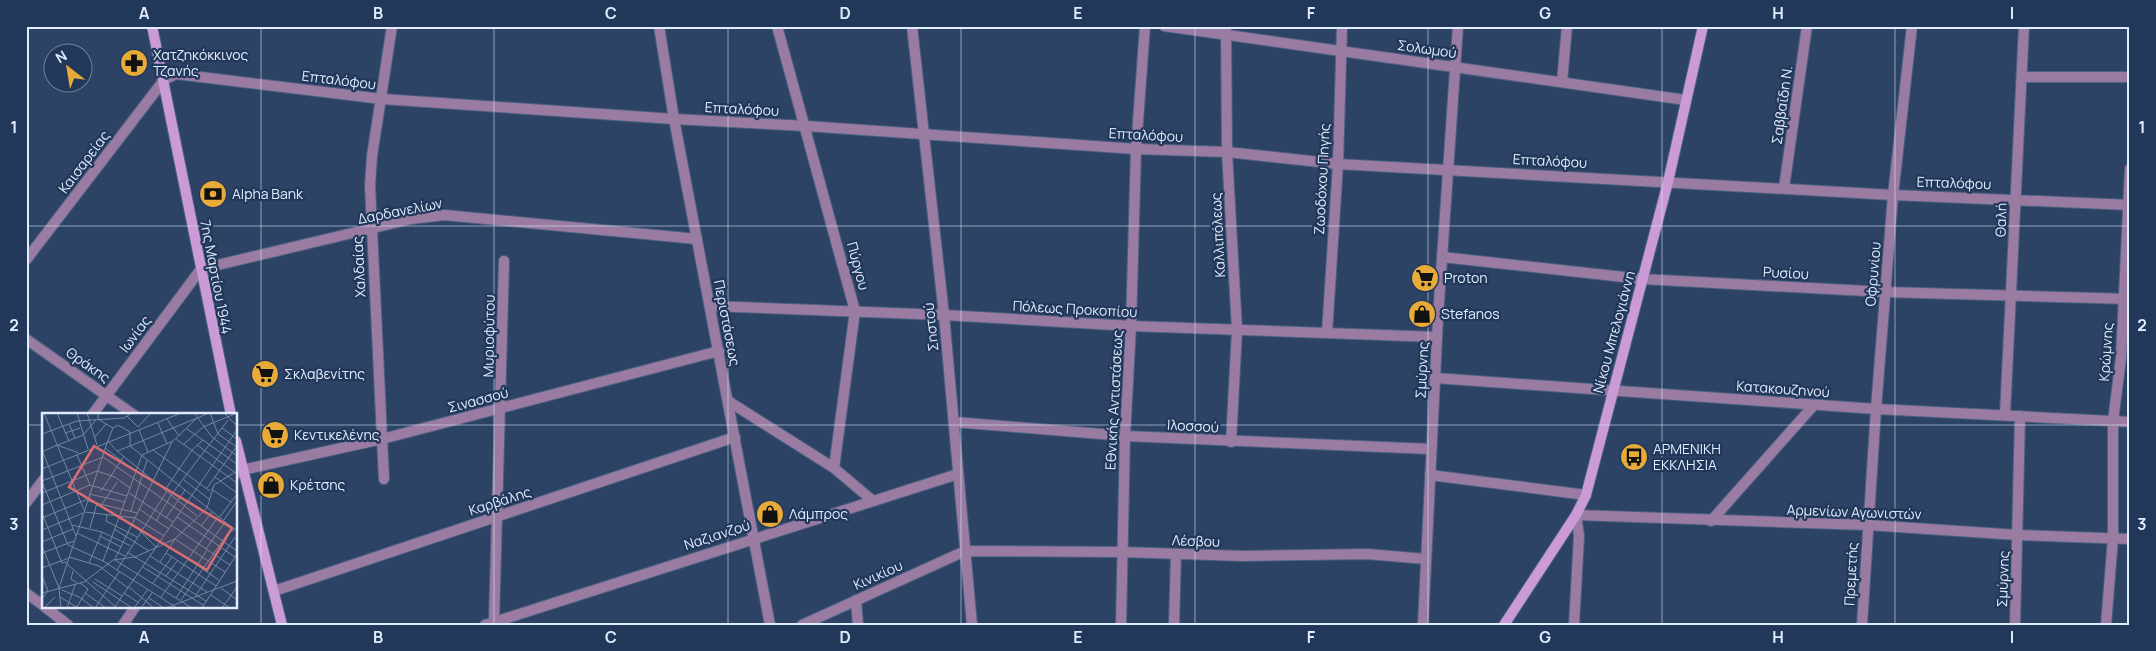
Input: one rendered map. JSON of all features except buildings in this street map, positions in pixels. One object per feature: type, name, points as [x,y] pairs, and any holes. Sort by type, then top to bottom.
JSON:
[{"type":"main road","name":"7ης Μαρτίου 1944","points":[[152,26],[231,413]]},
{"type":"main road","name":"Νίκου Μπελογιάννη","points":[[1504,625],[1576,515],[1586,495],[1668,182],[1703,26]]},
{"type":"main road","points":[[239,472],[282,625]]},
{"type":"street","name":"Χαλδαίας","points":[[384,479],[370,186],[372,156],[392,26]]},
{"type":"street","name":"Περιστάσεως","points":[[659,26],[674,119],[770,625]]},
{"type":"street","name":"Πύργου","points":[[777,26],[806,126],[855,311],[834,468]]},
{"type":"street","name":"Σηστού","points":[[912,26],[944,315],[972,625]]},
{"type":"street","name":"Εθνικής Αντιστάσεως","points":[[1121,625],[1125,436],[1131,326],[1136,149],[1145,26]]},
{"type":"street","name":"Σολωμού","points":[[1164,26],[1226,31],[1340,51],[1686,100]]},
{"type":"street","name":"Ζωοδόχου Πηγής","points":[[1327,333],[1338,164],[1342,26]]},
{"type":"street","name":"Σμύρνης","points":[[1423,625],[1437,337],[1458,26]]},
{"type":"street","points":[[1562,82],[1567,26]]},
{"type":"street","name":"Σαββαΐδη Ν.","points":[[1784,188],[1807,26]]},
{"type":"street","name":"Οφρυνίου","points":[[1868,525],[1892,195],[1912,26]]},
{"type":"street","name":"Θαλή","points":[[2005,415],[2024,26]]},
{"type":"street","name":"Καλλιπόλεως","points":[[1226,31],[1227,152],[1236,330],[1231,442]]},
{"type":"street","name":"Επταλόφου","points":[[164,80],[176,74],[382,99],[1136,149],[1227,152],[1338,164],[1892,195],[2129,205]]},
{"type":"street","points":[[2022,77],[2130,78]]},
{"type":"street","name":"Καισαρείας","points":[[26,260],[164,80]]},
{"type":"street","name":"Κρώμνης","points":[[2106,625],[2113,538],[2113,421],[2126,299],[2130,169]]},
{"type":"street","name":"Δαρδανελίων","points":[[200,269],[371,229],[444,215],[697,239]]},
{"type":"street","name":"Ρυσίου","points":[[1442,257],[1642,279],[1885,292],[2126,299]]},
{"type":"street","name":"Μυριοφύτου","points":[[489,623],[497,517],[504,261]]},
{"type":"street","name":"Ιωνίας","points":[[94,413],[200,269]]},
{"type":"street","name":"Πόλεως Προκοπίου","points":[[710,306],[944,315],[1131,326],[1437,337]]},
{"type":"street","name":"Θράκης","points":[[26,339],[131,413]]},
{"type":"street","name":"Σινασσού","points":[[239,472],[382,439],[719,351]]},
{"type":"street","name":"Κατακουζηνού","points":[[1435,378],[1876,409],[2130,422]]},
{"type":"street","points":[[728,401],[834,468],[873,501]]},
{"type":"street","points":[[1711,521],[1814,405]]},
{"type":"street","points":[[2018,535],[2020,416]]},
{"type":"street","name":"Ιλοσσού","points":[[954,422],[1125,436],[1431,449]]},
{"type":"street","name":"Καρβάλης","points":[[274,591],[735,437]]},
{"type":"street","name":"Ναζιανζού","points":[[489,623],[958,474]]},
{"type":"street","points":[[1430,475],[1586,495]]},
{"type":"street","points":[[26,503],[42,482]]},
{"type":"street","points":[[1574,625],[1579,536],[1576,515]]},
{"type":"street","name":"Αρμενίων Αγωνιστών","points":[[1576,515],[1868,525],[2018,535],[2130,539]]},
{"type":"street","name":"Πρεμετής","points":[[1862,625],[1868,525]]},
{"type":"street","name":"Σμύρνης","points":[[2015,625],[2018,535]]},
{"type":"street","name":"Λέσβου","points":[[965,551],[1122,552],[1243,556],[1367,554],[1426,559]]},
{"type":"street","name":"Κινικίου","points":[[802,625],[965,551]]},
{"type":"street","points":[[1174,625],[1176,554]]},
{"type":"street","points":[[26,594],[42,606]]},
{"type":"street","points":[[856,600],[858,625]]},
{"type":"street","points":[[45,608],[68,625]]},
{"type":"street","points":[[123,625],[134,608]]},
{"type":"place","name":"Χατζηκόκκινος Τζανής","points":[[134,63]]},
{"type":"place","name":"Alpha Bank","points":[[213,194]]},
{"type":"place","name":"Proton","points":[[1425,278]]},
{"type":"place","name":"Stefanos","points":[[1422,314]]},
{"type":"place","name":"Σκλαβενίτης","points":[[265,374]]},
{"type":"place","name":"Κεντικελένης","points":[[275,435]]},
{"type":"place","name":"ΑΡΜΕΝΙΚΗ ΕΚΚΛΗΣΙΑ","points":[[1634,457]]},
{"type":"place","name":"Κρέτσης","points":[[271,485]]},
{"type":"place","name":"Λάμπρος","points":[[770,514]]}]
